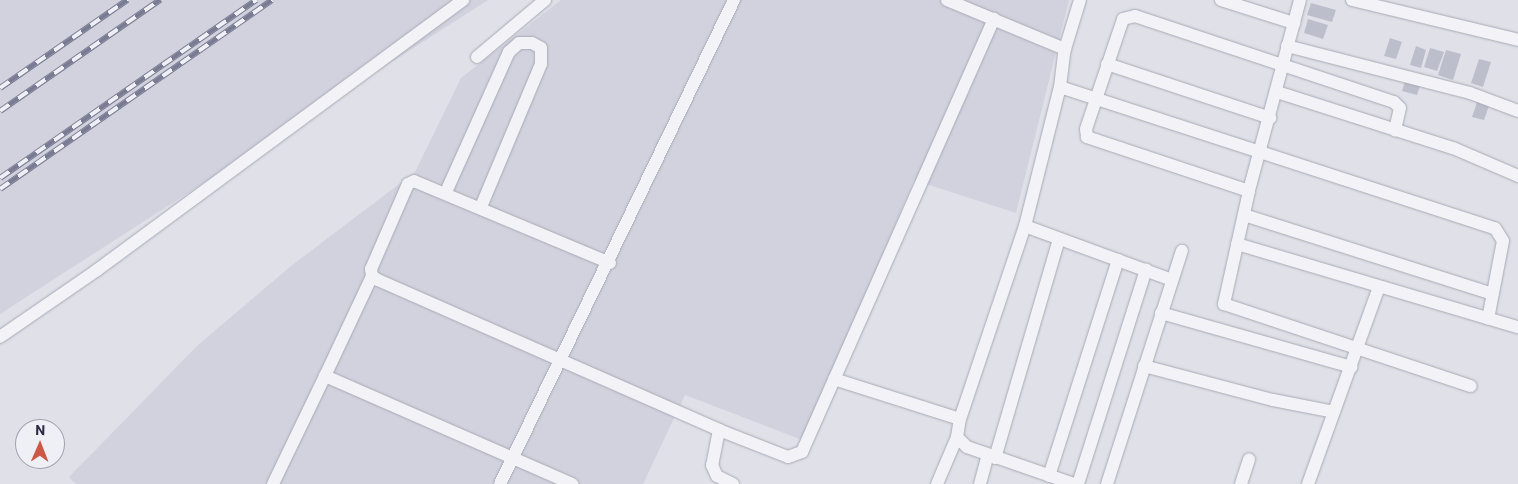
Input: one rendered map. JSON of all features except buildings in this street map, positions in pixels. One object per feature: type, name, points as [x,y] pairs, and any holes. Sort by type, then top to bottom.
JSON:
[{"type":"street","points":[[0,337],[97,270],[463,0]]},
{"type":"street","points":[[477,57],[545,0]]},
{"type":"street","points":[[500,484],[610,263],[734,0]]},
{"type":"street","points":[[947,0],[1065,49]]},
{"type":"street","points":[[937,484],[957,437],[960,419],[1025,226],[1060,87],[1065,49],[1080,0]]},
{"type":"street","points":[[1221,0],[1294,23]]},
{"type":"street","points":[[1300,0],[1285,65],[1249,191],[1231,268],[1233,276],[1224,304],[1471,386]]},
{"type":"street","points":[[1352,0],[1518,40]]},
{"type":"street","points":[[1249,191],[1093,141],[1087,137],[1086,129],[1120,22],[1128,16],[1285,65],[1394,102],[1400,108],[1395,130]]},
{"type":"street","points":[[372,276],[719,430],[794,456],[802,452],[994,20]]},
{"type":"street","points":[[446,192],[509,52],[519,43],[532,43],[541,48],[542,64],[481,207]]},
{"type":"street","points":[[1288,46],[1470,93],[1518,111]]},
{"type":"street","points":[[1107,64],[1270,118]]},
{"type":"street","points":[[1060,87],[1495,228],[1503,241],[1488,318]]},
{"type":"street","points":[[1277,92],[1453,148],[1518,176]]},
{"type":"street","points":[[275,483],[372,276],[372,262],[408,184],[414,181],[423,183],[610,263]]},
{"type":"street","points":[[1244,215],[1493,294]]},
{"type":"street","points":[[1025,226],[1172,280]]},
{"type":"street","points":[[980,484],[992,456],[1059,238]]},
{"type":"street","points":[[1237,244],[1518,326]]},
{"type":"street","points":[[1107,484],[1182,251]]},
{"type":"street","points":[[1049,476],[1118,260]]},
{"type":"street","points":[[957,437],[966,448],[1076,484],[1146,270]]},
{"type":"street","points":[[1308,484],[1359,349],[1379,287]]},
{"type":"street","points":[[1161,313],[1352,367]]},
{"type":"street","points":[[1144,366],[1273,400],[1334,412]]},
{"type":"street","points":[[325,376],[514,456],[572,484]]},
{"type":"street","points":[[834,379],[960,419]]},
{"type":"street","points":[[719,430],[712,466],[717,476],[733,484]]},
{"type":"street","points":[[1241,484],[1249,459]]},
{"type":"shaded area","points":[[0,0],[488,0],[0,314]]},
{"type":"shaded area","points":[[561,0],[1069,0],[1016,213],[914,180],[805,441],[685,395],[643,484],[76,484],[69,477],[198,345],[291,266],[415,172],[461,78]]},
{"type":"railway","points":[[0,88],[127,0]]},
{"type":"railway","points":[[0,111],[160,0]]},
{"type":"railway","points":[[0,178],[256,0]]},
{"type":"railway","points":[[0,189],[272,0]]}]
